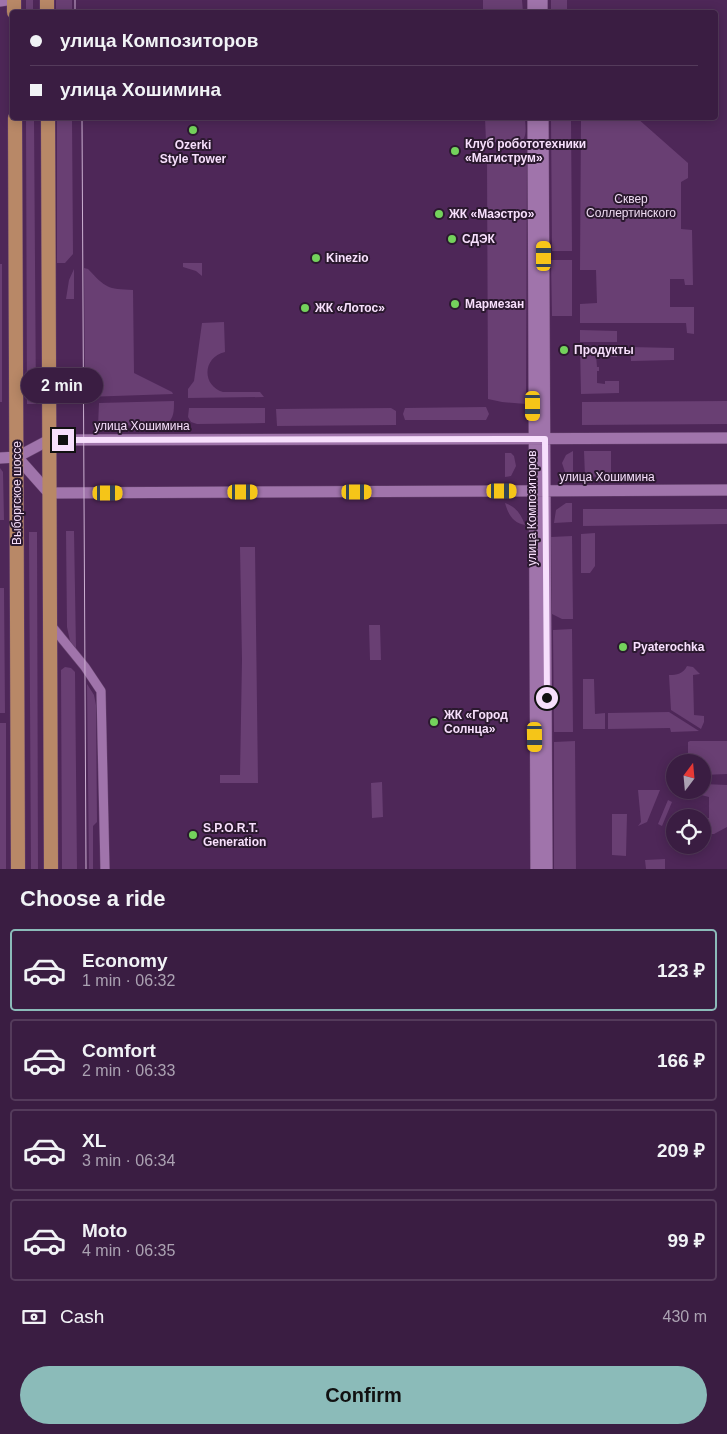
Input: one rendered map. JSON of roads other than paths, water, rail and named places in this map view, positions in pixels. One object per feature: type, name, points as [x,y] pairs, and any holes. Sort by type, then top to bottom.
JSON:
[{"type":"main road","name":"Выборгское шоссе","points":[[15,120],[18,869]]},
{"type":"main road","points":[[48,120],[51,869]]},
{"type":"street","points":[[0,2],[14,0]]},
{"type":"street","name":"улица Композиторов","points":[[533,120],[547,869]]},
{"type":"street","name":"улица Композиторов","points":[[539,439],[543,120]]},
{"type":"street","name":"улица Хошимина","points":[[17,457],[49,440],[727,438]]},
{"type":"street","points":[[0,458],[17,457],[49,493]]},
{"type":"street","name":"улица Хошимина","points":[[49,493],[727,490]]},
{"type":"street","name":"улица Композиторов","points":[[536,869],[540,491]]},
{"type":"street","points":[[50,624],[85,666],[101,691],[104,869]]},
{"type":"tram line","points":[[75,0],[75,10]]},
{"type":"tram line","points":[[82,120],[86,869]]},
{"type":"place","name":"Ozerki Style Tower","points":[[193,130]]},
{"type":"place","name":"Клуб робототехники «Магиструм»","points":[[455,151]]},
{"type":"place","name":"ЖК «Маэстро»","points":[[439,214]]},
{"type":"place","name":"СДЭК","points":[[452,239]]},
{"type":"place","name":"Kinezio","points":[[316,258]]},
{"type":"place","name":"Мармезан","points":[[455,304]]},
{"type":"place","name":"ЖК «Лотос»","points":[[305,308]]},
{"type":"place","name":"Продукты","points":[[564,350]]},
{"type":"place","name":"Pyaterochka","points":[[623,647]]},
{"type":"place","name":"ЖК «Город Солнца»","points":[[434,722]]},
{"type":"place","name":"S.P.O.R.T. Generation","points":[[193,835]]},
{"type":"park label","name":"Сквер Соллертинского","points":[[631,206]]}]
